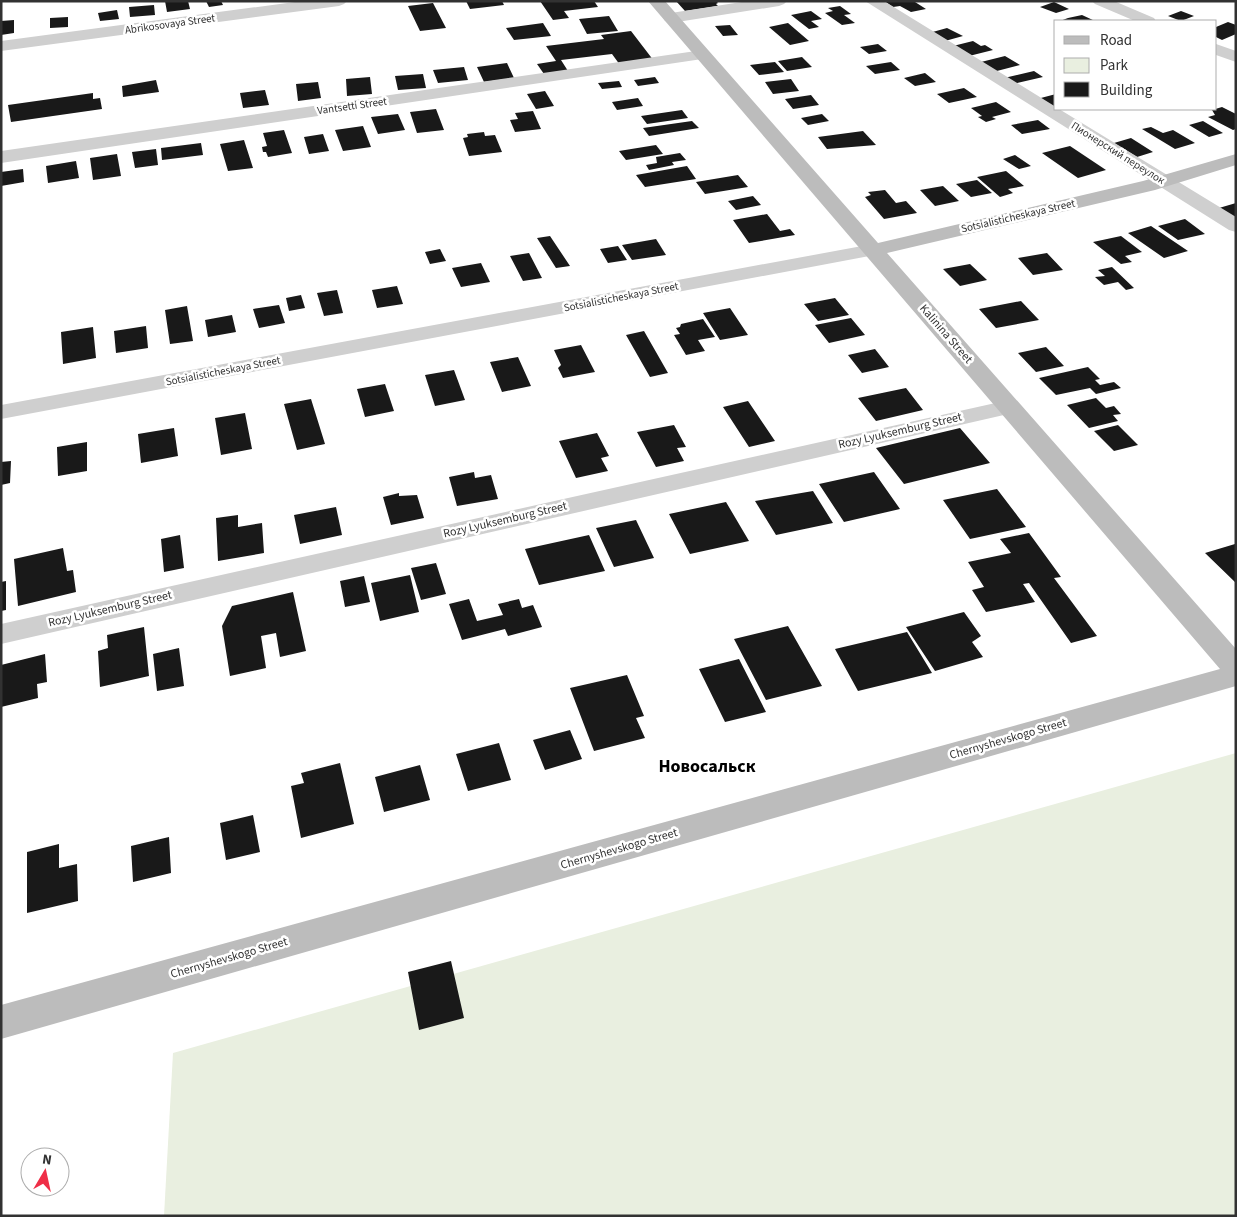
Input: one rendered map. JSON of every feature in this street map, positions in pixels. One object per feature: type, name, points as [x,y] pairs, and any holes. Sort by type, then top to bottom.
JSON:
[{"type":"street","name":"Abrikosovaya Street","points":[[1,46],[339,1]]},
{"type":"street","name":"Kalinina Street","points":[[656,1],[1236,668]]},
{"type":"street","points":[[671,18],[779,1]]},
{"type":"street","name":"Пионерский переулок","points":[[873,1],[1236,226]]},
{"type":"street","points":[[1100,1],[1146,20]]},
{"type":"street","points":[[1217,49],[1236,57]]},
{"type":"street","name":"Vantsetti Street","points":[[1,158],[703,55]]},
{"type":"street","name":"Sotsialisticheskaya Street","points":[[1,412],[873,250],[1163,181],[1236,159]]},
{"type":"street","name":"Rozy Lyuksemburg Street","points":[[1,634],[1009,406]]},
{"type":"street","name":"Chernyshevskogo Street","points":[[1,1022],[1236,675]]},
{"type":"green space","points":[[1236,753],[1236,1216],[164,1216],[173,1053]]},
{"type":"building","points":[[165,1],[188,1],[190,9],[167,12]]},
{"type":"building","points":[[206,1],[221,1],[223,5],[209,7]]},
{"type":"building","points":[[466,1],[502,1],[504,5],[470,9]]},
{"type":"building","points":[[540,1],[594,1],[598,7],[564,11],[569,18],[553,20]]},
{"type":"building","points":[[676,1],[716,1],[718,6],[685,11]]},
{"type":"building","points":[[884,1],[915,2],[926,9],[911,12],[900,6],[893,7]]},
{"type":"building","points":[[1054,2],[1069,9],[1056,13],[1040,7]]},
{"type":"building","points":[[433,3],[446,28],[420,31],[408,6]]},
{"type":"building","points":[[154,5],[155,15],[130,17],[129,7]]},
{"type":"building","points":[[840,6],[851,14],[844,15],[855,23],[842,25],[825,13],[833,11],[828,8]]},
{"type":"building","points":[[117,10],[119,19],[100,21],[98,13]]},
{"type":"building","points":[[811,11],[822,19],[811,21],[819,27],[809,29],[791,15]]},
{"type":"building","points":[[1181,11],[1194,16],[1178,20],[1168,16]]},
{"type":"building","points":[[1082,15],[1093,20],[1063,20]]},
{"type":"building","points":[[609,16],[618,31],[587,34],[579,19]]},
{"type":"building","points":[[68,17],[68,27],[50,28],[50,18]]},
{"type":"building","points":[[14,20],[14,33],[1,35],[1,21]]},
{"type":"building","points":[[1228,22],[1236,25],[1236,34],[1222,40],[1217,38],[1217,27]]},
{"type":"building","points":[[543,23],[551,36],[514,40],[506,28]]},
{"type":"building","points":[[788,23],[809,41],[790,45],[769,27]]},
{"type":"building","points":[[730,25],[738,35],[723,36],[715,26]]},
{"type":"building","points":[[947,28],[963,36],[945,41],[929,33]]},
{"type":"building","points":[[631,31],[654,61],[620,65],[612,54],[561,60],[568,71],[544,74],[537,64],[556,61],[546,46],[604,39],[601,35]]},
{"type":"building","points":[[973,41],[993,50],[969,56],[953,46]]},
{"type":"building","points":[[878,44],[887,51],[869,54],[860,47]]},
{"type":"building","points":[[1005,56],[1020,65],[993,72],[977,63]]},
{"type":"building","points":[[802,57],[812,67],[787,71],[778,61]]},
{"type":"building","points":[[775,62],[784,72],[759,75],[750,65]]},
{"type":"building","points":[[891,62],[900,70],[875,74],[866,66]]},
{"type":"building","points":[[507,63],[514,78],[484,82],[477,67]]},
{"type":"building","points":[[464,67],[468,80],[438,83],[433,70]]},
{"type":"building","points":[[1034,71],[1043,77],[1013,84],[1004,78]]},
{"type":"building","points":[[925,73],[936,82],[915,86],[904,78]]},
{"type":"building","points":[[423,74],[426,88],[398,90],[395,76]]},
{"type":"building","points":[[370,77],[372,94],[347,96],[346,79]]},
{"type":"building","points":[[655,77],[659,83],[638,86],[634,80]]},
{"type":"building","points":[[791,79],[799,91],[773,94],[765,82]]},
{"type":"building","points":[[156,80],[159,92],[123,97],[122,86]]},
{"type":"building","points":[[619,81],[622,87],[602,89],[598,83]]},
{"type":"building","points":[[318,82],[321,98],[298,101],[296,84]]},
{"type":"building","points":[[964,88],[977,97],[949,103],[937,94]]},
{"type":"building","points":[[265,90],[269,105],[243,108],[240,93]]},
{"type":"building","points":[[545,91],[554,106],[536,109],[527,94]]},
{"type":"building","points":[[93,93],[93,99],[100,98],[102,109],[11,122],[8,105]]},
{"type":"building","points":[[811,95],[819,105],[793,109],[785,99]]},
{"type":"building","points":[[1054,95],[1054,108],[1037,99]]},
{"type":"building","points":[[638,98],[643,106],[617,110],[612,102]]},
{"type":"building","points":[[996,102],[1011,112],[992,117],[996,119],[986,122],[978,117],[982,116],[971,108]]},
{"type":"building","points":[[1222,107],[1236,114],[1236,129],[1233,130],[1208,117],[1215,115],[1212,110]]},
{"type":"building","points":[[436,109],[444,130],[417,133],[410,112]]},
{"type":"building","points":[[682,110],[688,118],[647,124],[641,116]]},
{"type":"building","points":[[533,111],[541,129],[515,132],[510,120],[518,119],[515,113]]},
{"type":"building","points":[[398,114],[405,130],[378,134],[371,117]]},
{"type":"building","points":[[822,114],[829,121],[808,125],[801,118]]},
{"type":"building","points":[[1038,120],[1050,129],[1022,134],[1011,125]]},
{"type":"building","points":[[692,121],[699,128],[649,136],[643,128]]},
{"type":"building","points":[[1203,121],[1223,133],[1209,137],[1189,125]]},
{"type":"building","points":[[363,126],[371,147],[343,151],[335,130]]},
{"type":"building","points":[[1151,127],[1163,133],[1173,130],[1195,143],[1175,149],[1142,129]]},
{"type":"building","points":[[284,130],[292,153],[268,157],[266,152],[263,152],[262,147],[267,146],[263,133]]},
{"type":"building","points":[[863,131],[876,145],[827,149],[818,137]]},
{"type":"building","points":[[484,132],[485,136],[495,135],[502,152],[469,156],[463,138],[468,137],[467,134]]},
{"type":"building","points":[[323,134],[329,151],[309,154],[304,137]]},
{"type":"building","points":[[1131,138],[1153,152],[1137,157],[1114,143]]},
{"type":"building","points":[[244,140],[253,168],[228,171],[220,144]]},
{"type":"building","points":[[201,143],[203,155],[162,160],[161,148]]},
{"type":"building","points":[[656,145],[663,154],[626,160],[619,151]]},
{"type":"building","points":[[1070,146],[1106,170],[1078,178],[1042,153]]},
{"type":"building","points":[[156,149],[158,165],[135,168],[132,152]]},
{"type":"building","points":[[680,153],[686,160],[672,162],[674,165],[649,170],[646,165],[657,163],[656,157]]},
{"type":"building","points":[[117,154],[121,176],[93,180],[90,158]]},
{"type":"building","points":[[1015,155],[1031,166],[1019,169],[1003,159]]},
{"type":"building","points":[[76,161],[79,178],[48,183],[46,166]]},
{"type":"building","points":[[687,166],[696,179],[645,187],[636,175]]},
{"type":"building","points":[[23,169],[24,182],[1,186],[1,172]]},
{"type":"building","points":[[1006,171],[1024,186],[1008,189],[1013,193],[1000,197],[977,177]]},
{"type":"building","points":[[738,175],[748,187],[705,194],[696,182]]},
{"type":"building","points":[[977,180],[992,193],[971,197],[956,184]]},
{"type":"building","points":[[943,186],[959,201],[935,206],[920,190]]},
{"type":"building","points":[[885,190],[896,203],[906,201],[917,213],[884,219],[865,197],[871,195],[868,192]]},
{"type":"building","points":[[753,196],[761,205],[736,210],[728,201]]},
{"type":"building","points":[[1236,203],[1236,218],[1219,208]]},
{"type":"building","points":[[767,214],[780,231],[790,229],[795,235],[749,243],[733,220]]},
{"type":"building","points":[[1185,219],[1205,234],[1178,240],[1158,226]]},
{"type":"building","points":[[1151,226],[1188,251],[1164,258],[1128,233]]},
{"type":"building","points":[[550,236],[570,266],[556,268],[537,238]]},
{"type":"building","points":[[1121,236],[1142,252],[1125,256],[1132,262],[1121,264],[1093,242]]},
{"type":"building","points":[[656,239],[666,255],[632,260],[622,245]]},
{"type":"building","points":[[618,246],[627,260],[608,263],[600,249]]},
{"type":"building","points":[[440,249],[446,261],[430,264],[425,252]]},
{"type":"building","points":[[529,253],[542,278],[523,281],[510,256]]},
{"type":"building","points":[[1047,253],[1063,270],[1033,275],[1018,258]]},
{"type":"building","points":[[481,263],[490,282],[461,287],[452,268]]},
{"type":"building","points":[[970,264],[987,280],[960,286],[943,269]]},
{"type":"building","points":[[1112,267],[1134,288],[1126,290],[1118,282],[1104,285],[1095,277],[1105,276],[1098,270]]},
{"type":"building","points":[[397,286],[403,304],[377,308],[372,290]]},
{"type":"building","points":[[337,290],[343,313],[324,316],[317,293]]},
{"type":"building","points":[[301,295],[305,308],[289,311],[286,298]]},
{"type":"building","points":[[835,298],[849,315],[818,321],[804,304]]},
{"type":"building","points":[[1021,301],[1039,320],[996,328],[979,309]]},
{"type":"building","points":[[279,305],[285,323],[259,328],[253,309]]},
{"type":"building","points":[[187,306],[193,341],[170,344],[165,310]]},
{"type":"building","points":[[730,308],[748,335],[720,340],[703,313]]},
{"type":"building","points":[[232,315],[236,332],[208,337],[205,320]]},
{"type":"building","points":[[851,318],[865,335],[829,343],[815,325]]},
{"type":"building","points":[[703,319],[715,337],[698,340],[705,351],[686,355],[674,335],[680,334],[676,328],[680,327],[681,324]]},
{"type":"building","points":[[146,326],[148,348],[116,353],[114,331]]},
{"type":"building","points":[[93,327],[96,358],[63,364],[61,332]]},
{"type":"building","points":[[644,331],[668,373],[650,377],[626,335]]},
{"type":"building","points":[[581,345],[595,372],[563,378],[558,368],[561,365],[554,350]]},
{"type":"building","points":[[1046,347],[1064,366],[1036,372],[1018,353]]},
{"type":"building","points":[[875,349],[889,367],[862,373],[848,355]]},
{"type":"building","points":[[518,357],[531,386],[502,392],[490,362]]},
{"type":"building","points":[[1088,367],[1100,379],[1095,380],[1100,385],[1114,382],[1121,388],[1096,394],[1090,388],[1056,395],[1039,378]]},
{"type":"building","points":[[454,370],[465,400],[435,406],[425,375]]},
{"type":"building","points":[[385,384],[394,411],[365,417],[357,389]]},
{"type":"building","points":[[906,388],[923,410],[876,421],[858,398]]},
{"type":"building","points":[[1096,398],[1106,408],[1114,406],[1121,414],[1113,415],[1118,421],[1089,428],[1067,405]]},
{"type":"building","points":[[311,399],[325,444],[297,450],[284,404]]},
{"type":"building","points":[[748,401],[775,441],[749,447],[723,407]]},
{"type":"building","points":[[245,413],[252,449],[221,455],[215,418]]},
{"type":"building","points":[[674,425],[686,447],[677,448],[684,461],[656,467],[637,432]]},
{"type":"building","points":[[1118,425],[1138,445],[1114,451],[1094,431]]},
{"type":"building","points":[[174,428],[178,456],[141,463],[138,434]]},
{"type":"building","points":[[960,428],[990,463],[904,484],[876,448]]},
{"type":"building","points":[[597,433],[609,456],[601,458],[608,471],[576,478],[559,441]]},
{"type":"building","points":[[87,442],[87,471],[58,476],[57,447]]},
{"type":"building","points":[[11,461],[10,483],[1,485],[1,462]]},
{"type":"building","points":[[474,472],[475,478],[491,475],[498,499],[457,506],[449,477]]},
{"type":"building","points":[[874,472],[900,509],[844,522],[819,484]]},
{"type":"building","points":[[997,489],[1026,527],[970,539],[943,500]]},
{"type":"building","points":[[813,491],[833,523],[776,535],[755,501]]},
{"type":"building","points":[[399,493],[399,496],[417,495],[424,518],[391,525],[383,497]]},
{"type":"building","points":[[726,502],[749,541],[690,554],[669,514]]},
{"type":"building","points":[[336,507],[342,535],[300,544],[294,515]]},
{"type":"building","points":[[238,515],[238,527],[262,523],[264,553],[218,561],[216,518]]},
{"type":"building","points":[[636,520],[654,558],[614,567],[596,528]]},
{"type":"building","points":[[1029,533],[1061,577],[1054,578],[1097,636],[1071,643],[1029,583],[1023,584],[1035,602],[986,612],[972,590],[984,587],[968,562],[1011,553],[1000,539]]},
{"type":"building","points":[[180,535],[184,568],[164,572],[161,539]]},
{"type":"building","points":[[589,535],[605,571],[539,585],[525,549]]},
{"type":"building","points":[[1236,544],[1236,583],[1205,553]]},
{"type":"building","points":[[63,548],[67,571],[73,570],[76,592],[18,606],[14,559]]},
{"type":"building","points":[[436,563],[446,594],[421,600],[411,568]]},
{"type":"building","points":[[410,575],[419,612],[380,621],[371,583]]},
{"type":"building","points":[[364,576],[370,602],[345,607],[340,581]]},
{"type":"building","points":[[6,581],[6,610],[1,611],[1,582]]},
{"type":"building","points":[[293,592],[306,651],[280,657],[276,633],[261,636],[266,668],[230,676],[222,626],[232,606]]},
{"type":"building","points":[[469,599],[477,621],[503,615],[498,604],[519,599],[522,608],[533,605],[542,627],[508,636],[505,629],[462,640],[449,604]]},
{"type":"building","points":[[964,612],[981,636],[972,642],[983,657],[935,671],[906,627]]},
{"type":"building","points":[[788,626],[822,686],[766,700],[734,639]]},
{"type":"building","points":[[144,627],[149,676],[100,687],[98,651],[108,648],[107,635]]},
{"type":"building","points":[[907,632],[932,673],[858,691],[835,649]]},
{"type":"building","points":[[179,648],[184,686],[157,691],[153,654]]},
{"type":"building","points":[[45,654],[47,682],[37,684],[38,698],[1,707],[1,665]]},
{"type":"building","points":[[739,659],[766,712],[725,722],[699,669]]},
{"type":"building","points":[[627,675],[644,716],[636,718],[645,738],[594,751],[570,688]]},
{"type":"building","points":[[570,730],[582,759],[545,770],[533,740]]},
{"type":"building","points":[[499,743],[511,780],[468,791],[456,754]]},
{"type":"building","points":[[340,763],[354,824],[301,838],[291,786],[304,783],[301,773]]},
{"type":"building","points":[[420,765],[430,800],[384,812],[375,777]]},
{"type":"building","points":[[253,815],[260,852],[226,860],[220,823]]},
{"type":"building","points":[[169,837],[171,873],[133,882],[131,846]]},
{"type":"building","points":[[59,844],[59,868],[77,864],[78,901],[27,913],[27,852]]},
{"type":"building","points":[[451,961],[464,1018],[419,1030],[408,972]]},
{"type":"district","name":"Новосальск","points":[[707,766]]}]
